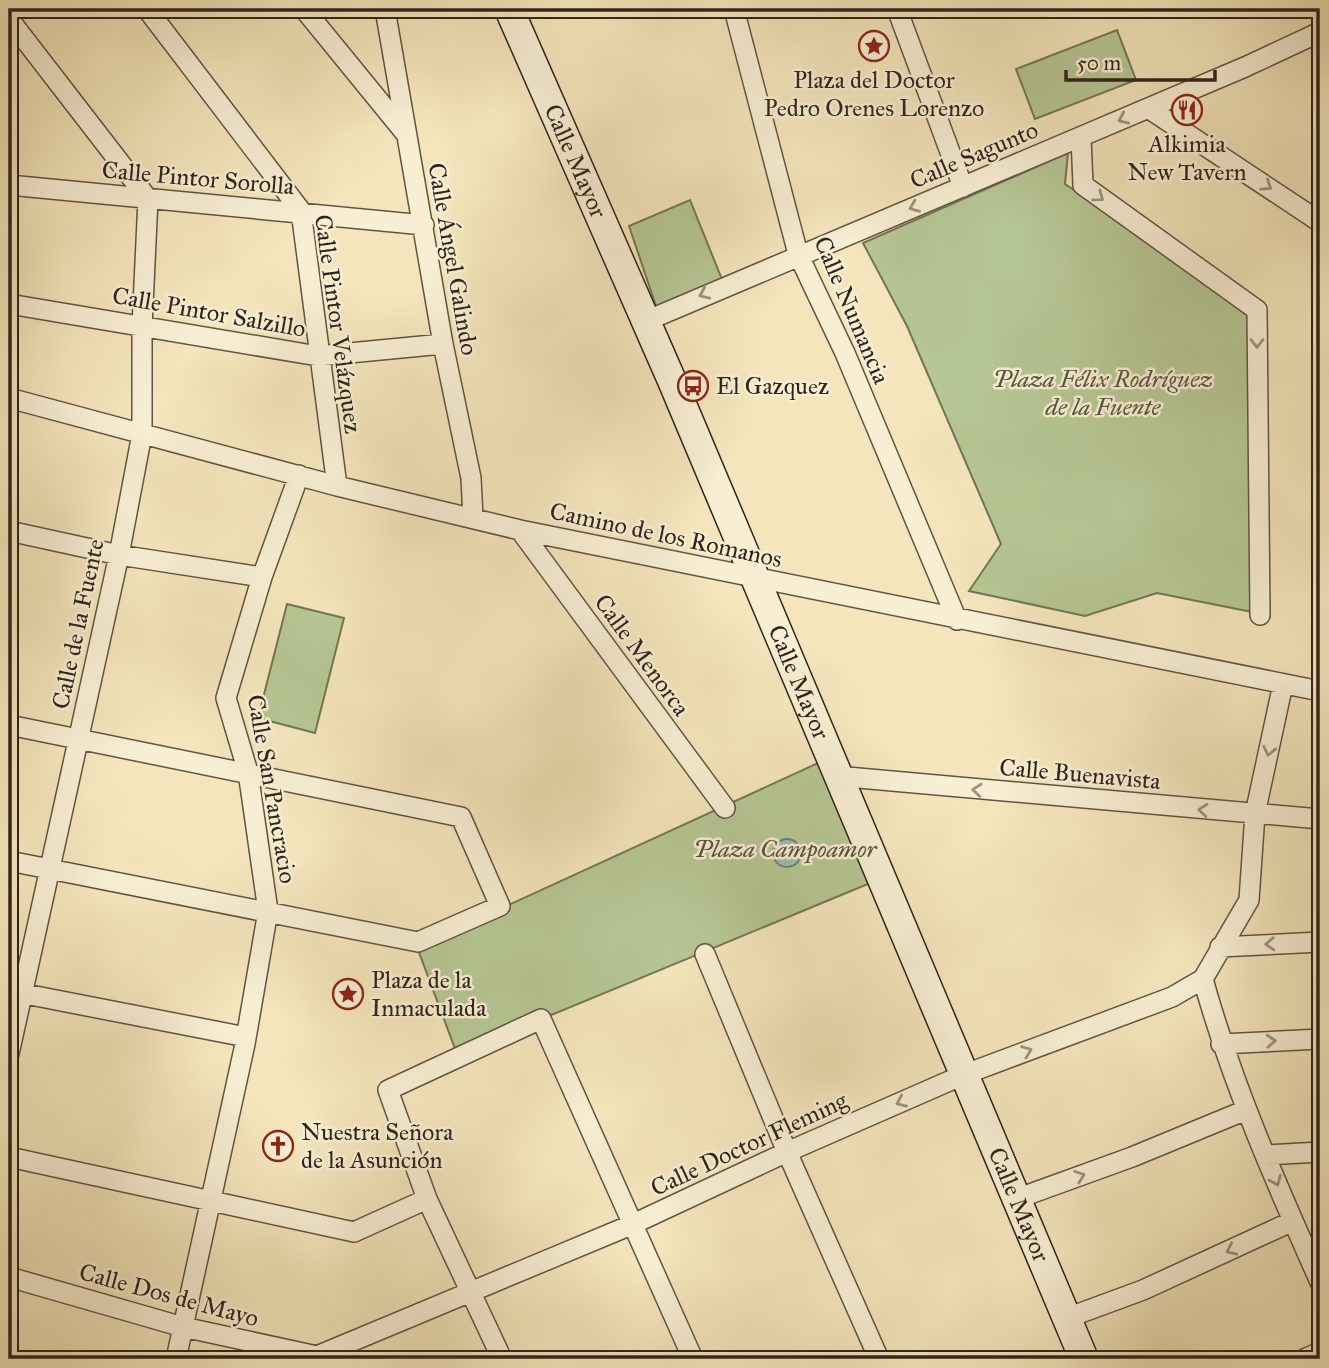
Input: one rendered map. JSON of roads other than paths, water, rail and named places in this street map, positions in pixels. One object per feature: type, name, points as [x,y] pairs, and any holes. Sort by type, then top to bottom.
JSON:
[{"type":"main road","name":"Calle Mayor","points":[[509,9],[646,321],[1067,1318],[1079,1358]]},
{"type":"street","name":"Calle Pintor Velázquez","points":[[147,9],[301,211],[337,486]]},
{"type":"street","points":[[304,9],[407,135]]},
{"type":"street","name":"Calle Ángel Galindo","points":[[385,9],[443,344],[471,478],[473,518]]},
{"type":"street","name":"Calle Numancia","points":[[734,9],[798,254],[845,353],[957,620]]},
{"type":"street","points":[[897,9],[963,187]]},
{"type":"street","points":[[9,19],[148,199]]},
{"type":"street","name":"Calle Sagunto","points":[[646,321],[798,254],[1081,137],[1320,32]]},
{"type":"street","points":[[1149,107],[1320,222]]},
{"type":"street","points":[[1081,137],[1083,186],[1257,310],[1260,615]]},
{"type":"street","name":"Calle Pintor Sorolla","points":[[9,185],[301,211],[424,225]]},
{"type":"street","name":"Calle de la Fuente","points":[[9,1054],[15,992],[51,870],[119,555],[142,434],[142,327],[148,199]]},
{"type":"street","name":"Calle Pintor Salzillo","points":[[9,304],[318,356],[443,344]]},
{"type":"street","name":"Camino de los Romanos","points":[[9,398],[337,486],[520,530],[1320,691]]},
{"type":"street","name":"Calle San Pancracio","points":[[176,1359],[246,1037],[268,911],[248,772],[226,698],[262,577],[299,475]]},
{"type":"street","name":"Calle Menorca","points":[[520,530],[725,808]]},
{"type":"street","points":[[9,531],[119,555],[262,577]]},
{"type":"street","points":[[1283,684],[1255,814],[1249,900],[1203,979],[1221,1044],[1246,1110],[1320,1282]]},
{"type":"street","points":[[9,725],[461,817],[500,906],[418,942],[9,861]]},
{"type":"street","name":"Calle Buenavista","points":[[836,776],[1320,819]]},
{"type":"street","points":[[1220,947],[1320,942]]},
{"type":"street","points":[[705,954],[787,1152],[879,1359]]},
{"type":"street","name":"Calle Doctor Fleming","points":[[318,1358],[471,1290],[631,1225],[787,1152],[963,1075],[1172,997],[1203,979]]},
{"type":"street","points":[[15,992],[246,1037]]},
{"type":"street","points":[[502,1359],[428,1199],[388,1090],[541,1019],[693,1359]]},
{"type":"street","points":[[1221,1044],[1320,1039]]},
{"type":"street","points":[[1016,1199],[1132,1157],[1246,1110]]},
{"type":"street","points":[[1265,1155],[1320,1153]]},
{"type":"street","points":[[9,1157],[210,1198],[354,1232],[428,1199]]},
{"type":"street","points":[[1067,1318],[1143,1290],[1293,1221]]},
{"type":"street","name":"Calle Dos de Mayo","points":[[9,1277],[183,1327],[318,1358]]},
{"type":"street","points":[[1304,1359],[1320,1352]]},
{"type":"place","name":"Plaza del Doctor Pedro Orenes Lorenzo","points":[[874,46]]},
{"type":"place","name":"Alkimia New Tavern","points":[[1187,110]]},
{"type":"place","name":"El Gazquez","points":[[693,386]]},
{"type":"place","name":"Plaza de la Inmaculada","points":[[348,994]]},
{"type":"place","name":"Nuestra Señora de la Asunción","points":[[278,1146]]},
{"type":"park label","name":"Plaza Félix Rodríguez de la Fuente","points":[[1103,393]]},
{"type":"park label","name":"Plaza Campoamor","points":[[785,849]]}]
